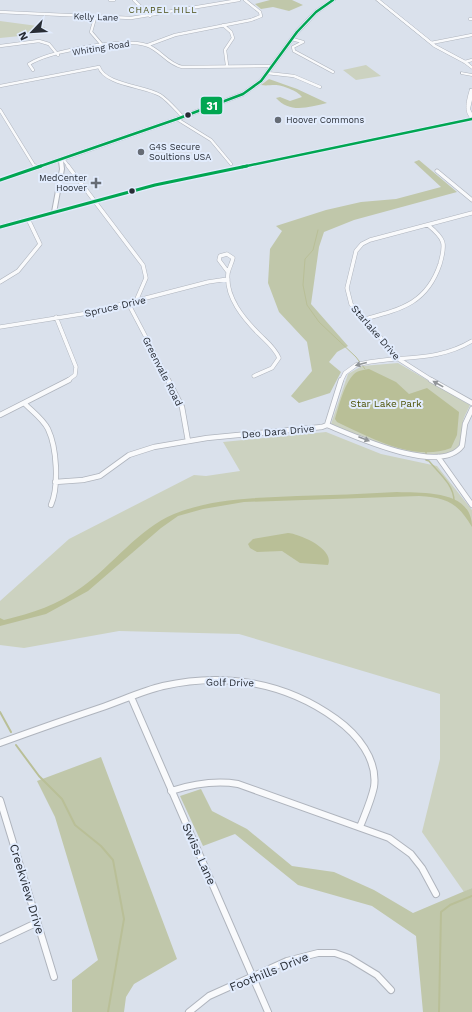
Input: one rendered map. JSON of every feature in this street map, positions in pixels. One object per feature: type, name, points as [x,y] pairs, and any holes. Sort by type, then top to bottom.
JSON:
[{"type":"main road","points":[[378,0],[431,43],[445,53],[465,62],[472,68]]},
{"type":"main road","points":[[462,73],[472,75]]},
{"type":"main road","points":[[471,117],[470,105],[472,90]]},
{"type":"main road","points":[[0,222],[54,210],[231,164],[471,117]]},
{"type":"main road","points":[[94,199],[471,117]]},
{"type":"main road","points":[[0,227],[54,210]]},
{"type":"street","points":[[134,0],[150,16]]},
{"type":"street","name":"Kelly Lane","points":[[0,12],[95,18],[131,18],[239,0]]},
{"type":"street","points":[[245,0],[260,12],[261,16],[256,19],[175,35],[148,45],[167,62],[177,66],[252,64],[271,66]]},
{"type":"street","points":[[0,180],[178,120],[243,94],[253,87],[267,73],[292,39],[316,12],[333,0]]},
{"type":"street","points":[[95,18],[91,32],[103,46]]},
{"type":"street","points":[[223,25],[233,35],[233,38],[225,50],[227,65]]},
{"type":"street","points":[[431,43],[472,35]]},
{"type":"street","points":[[292,39],[303,42],[293,47],[294,51],[332,72]]},
{"type":"street","points":[[0,46],[39,41],[49,44],[58,55]]},
{"type":"street","name":"Whiting Road","points":[[33,70],[29,64],[32,60],[103,46],[127,43],[148,45]]},
{"type":"street","points":[[465,62],[472,60]]},
{"type":"street","points":[[0,86],[54,76],[62,71],[99,67],[101,73],[109,78],[160,95],[183,117]]},
{"type":"street","points":[[267,73],[294,76],[320,87]]},
{"type":"street","points":[[0,110],[36,168]]},
{"type":"street","points":[[178,120],[210,140],[231,164]]},
{"type":"street","points":[[62,159],[143,265],[146,278],[136,301]]},
{"type":"street","points":[[54,210],[62,170],[62,159]]},
{"type":"street","points":[[437,171],[472,200]]},
{"type":"street","name":"Starlake Drive","points":[[472,213],[370,240],[362,244],[356,251],[347,288],[348,297],[352,304],[400,360],[420,374],[472,403]]},
{"type":"street","points":[[0,282],[18,271],[40,244],[38,237],[28,219]]},
{"type":"street","points":[[365,319],[396,310],[415,301],[429,288],[445,248],[440,236],[428,225]]},
{"type":"street","points":[[228,272],[219,260],[220,256],[228,254],[233,258],[228,272],[232,298],[238,309],[276,351],[279,358],[277,366],[271,371],[254,376]]},
{"type":"street","name":"Spruce Drive","points":[[0,327],[88,313],[208,282],[228,279]]},
{"type":"street","name":"Greenvale Road","points":[[128,303],[182,407],[188,441]]},
{"type":"street","points":[[0,416],[66,382],[76,372],[76,367],[56,317]]},
{"type":"street","points":[[327,425],[345,372],[355,366],[369,362],[400,360],[450,351],[472,341]]},
{"type":"street","points":[[25,404],[45,424],[51,438],[55,482],[55,496],[51,505]]},
{"type":"street","name":"Deo Dara Drive","points":[[55,482],[90,479],[103,474],[128,455],[140,450],[228,435],[322,427],[327,425],[394,450],[421,456],[438,457],[451,454],[460,449],[464,442],[465,420],[472,409]]},
{"type":"street","points":[[438,457],[472,505]]},
{"type":"street","name":"Golf Drive","points":[[0,743],[130,696],[175,684],[237,680],[272,686],[328,712],[352,732],[368,753],[374,773],[374,781],[360,827]]},
{"type":"street","name":"Swiss Lane","points":[[130,696],[268,1012]]},
{"type":"street","points":[[171,791],[204,782],[230,782],[389,838],[411,854],[422,868],[436,894]]},
{"type":"street","name":"Creekview Drive","points":[[0,800],[36,923],[54,977]]},
{"type":"street","points":[[0,940],[36,923]]},
{"type":"street","name":"Foothills Drive","points":[[189,1012],[209,996],[304,955],[329,952],[339,954],[357,962],[386,981],[391,990]]},
{"type":"green space","points":[[0,21],[45,27],[40,34],[0,38]]},
{"type":"green space","points":[[366,65],[381,76],[356,80],[343,70]]},
{"type":"green space","name":"Star Lake Park","points":[[398,363],[470,405],[465,415],[462,439],[457,448],[446,454],[431,455],[414,453],[376,442],[331,424],[348,374],[362,366]]},
{"type":"green space","points":[[326,432],[381,454],[437,466],[472,510],[472,888],[464,892],[422,832],[440,759],[440,694],[239,634],[119,631],[24,648],[0,645],[0,601],[69,539],[194,475],[206,476],[240,471],[223,442]]},
{"type":"shaded area","points":[[270,0],[292,0],[303,5],[289,11],[273,7],[261,9],[255,4]]},
{"type":"shaded area","points":[[269,79],[297,89],[327,103],[300,108],[287,106],[276,98],[280,97],[290,101],[302,97],[294,91],[282,86],[261,85]]},
{"type":"shaded area","points":[[419,160],[457,192],[354,220],[324,232],[319,247],[311,304],[348,346],[337,352],[329,362],[341,372],[330,393],[299,403],[291,396],[312,371],[307,342],[279,312],[268,283],[270,249],[282,231],[276,226],[326,210],[361,202],[396,199],[441,187],[414,162]]},
{"type":"shaded area","name":"Star Lake Park","points":[[369,369],[396,382],[409,394],[427,388],[459,412],[457,435],[451,448],[437,452],[408,450],[378,441],[337,422],[335,419],[340,402],[350,378],[361,370]]},
{"type":"shaded area","points":[[397,492],[433,494],[445,496],[455,500],[464,506],[470,515],[472,527],[461,512],[450,503],[437,498],[419,496],[244,502],[203,509],[178,516],[161,528],[88,591],[46,614],[0,626],[0,618],[4,620],[25,614],[64,599],[93,578],[137,538],[161,521],[174,514],[204,505],[250,498]]},
{"type":"shaded area","points":[[288,533],[308,539],[322,548],[329,559],[328,565],[300,563],[282,551],[257,552],[250,548],[248,544],[253,539]]},
{"type":"shaded area","points":[[101,757],[177,959],[134,984],[126,997],[124,1012],[72,1012],[72,980],[98,960],[55,817],[37,781]]},
{"type":"shaded area","points":[[201,789],[212,811],[247,829],[292,866],[334,872],[374,890],[413,913],[472,888],[472,1012],[423,1012],[416,936],[372,906],[298,885],[235,834],[203,846],[180,796]]},
{"type":"waterway","points":[[318,230],[313,250],[305,259],[303,285],[307,305],[319,322],[356,357],[365,369]]},
{"type":"waterway","points":[[426,452],[426,460],[429,461],[449,484],[454,501]]},
{"type":"waterway","points":[[0,712],[11,732]]},
{"type":"waterway","points":[[16,745],[39,776],[62,799],[75,825],[101,846],[113,860],[124,919],[108,1012]]},
{"type":"waterway","points":[[439,1012],[441,912],[450,905],[472,896]]},
{"type":"transit line","name":"31","points":[[0,180],[177,119],[243,94],[261,81],[297,32],[316,12],[333,0]]},
{"type":"transit line","name":"31","points":[[0,227],[155,185],[472,119]]},
{"type":"place","name":"Hoover Commons","points":[[278,120]]},
{"type":"place","name":"G4S Secure Soultions USA","points":[[141,152]]},
{"type":"place","name":"MedCenter Hoover","points":[[96,183]]},
{"type":"district","name":"CHAPEL HILL","points":[[163,10]]}]
